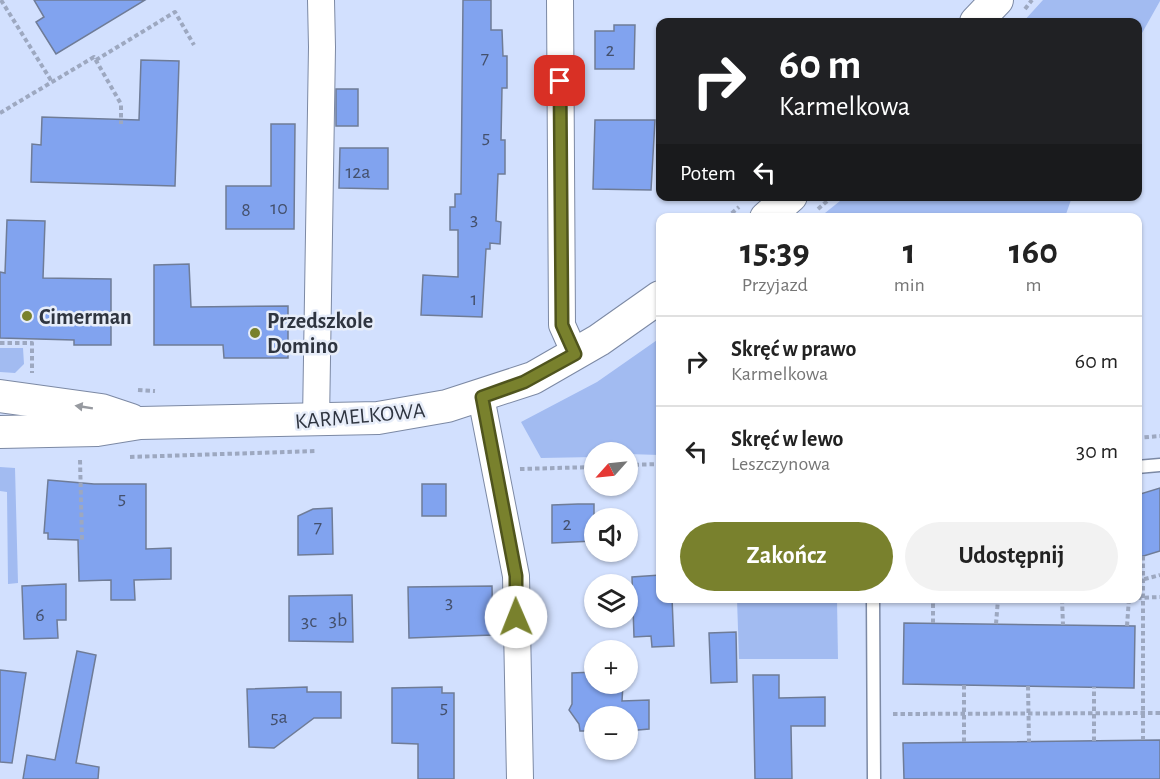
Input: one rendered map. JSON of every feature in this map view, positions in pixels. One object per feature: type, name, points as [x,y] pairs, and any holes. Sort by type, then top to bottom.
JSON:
[{"type":"street","points":[[316,421],[321,0]]},
{"type":"street","points":[[560,0],[562,325],[575,354]]},
{"type":"street","points":[[980,18],[998,0]]},
{"type":"street","points":[[779,213],[804,203]]},
{"type":"street","name":"KARMELKOWA","points":[[0,432],[96,430],[140,423],[378,418],[447,406],[482,397],[524,382],[575,354],[656,300]]},
{"type":"street","name":"KARMELKOWA","points":[[0,396],[102,410],[140,423]]},
{"type":"street","points":[[482,397],[516,576],[520,779]]},
{"type":"lane","points":[[1142,467],[1160,465]]},
{"type":"lane","points":[[873,603],[874,779]]},
{"type":"path","points":[[1,0],[52,82]]},
{"type":"path","points":[[96,60],[175,12],[195,45]]},
{"type":"path","points":[[0,113],[94,57],[122,104],[121,124]]},
{"type":"path","points":[[0,343],[32,343],[32,358]]},
{"type":"path","points":[[1142,438],[1160,436]]},
{"type":"path","points":[[80,457],[82,540]]},
{"type":"path","points":[[638,465],[656,464]]},
{"type":"path","points":[[495,470],[584,466]]},
{"type":"path","points":[[1143,556],[1143,740]]},
{"type":"path","points":[[1144,580],[1160,575]]},
{"type":"path","points":[[1144,598],[1160,597]]},
{"type":"path","points":[[933,603],[933,623]]},
{"type":"path","points":[[996,624],[998,603]]},
{"type":"path","points":[[1062,603],[1063,626]]},
{"type":"path","points":[[1127,626],[1129,603]]},
{"type":"path","points":[[963,742],[964,685]]},
{"type":"path","points":[[1028,686],[1029,741]]},
{"type":"path","points":[[1094,687],[1094,741]]},
{"type":"path","points":[[874,714],[1142,715],[1160,713]]},
{"type":"shaded area","points":[[1043,0],[1160,0],[1142,33],[1142,18],[1027,18]]},
{"type":"shaded area","points":[[840,201],[1071,201],[1066,213],[825,213]]},
{"type":"shaded area","points":[[656,341],[656,455],[638,454],[638,442],[584,442],[584,457],[541,458],[521,422],[597,382]]},
{"type":"shaded area","points":[[0,348],[23,348],[24,364],[15,373],[0,372]]},
{"type":"shaded area","points":[[0,467],[15,468],[18,583],[8,584],[7,492],[0,491]]},
{"type":"shaded area","points":[[737,603],[837,603],[838,659],[739,659]]},
{"type":"building","points":[[34,0],[145,0],[56,54],[36,22],[44,17]]},
{"type":"building","points":[[463,0],[491,0],[491,30],[502,30],[503,56],[507,56],[507,88],[502,88],[501,140],[505,140],[505,174],[498,174],[496,221],[501,222],[500,244],[490,243],[490,249],[486,249],[482,317],[421,315],[423,275],[458,277],[458,230],[450,230],[450,207],[455,207],[455,194],[461,194]]},
{"type":"building","points":[[614,25],[635,25],[634,69],[595,69],[595,31],[614,31]]},
{"type":"building","points":[[141,60],[179,61],[175,186],[31,182],[32,144],[41,145],[42,117],[139,120]]},
{"type":"building","points":[[336,89],[358,89],[358,126],[336,126]]},
{"type":"building","points":[[595,120],[655,120],[651,190],[593,189]]},
{"type":"building","points":[[271,124],[295,124],[294,229],[226,229],[226,186],[271,186]]},
{"type":"building","points":[[340,148],[388,148],[388,189],[339,188]]},
{"type":"building","points":[[7,220],[45,221],[43,278],[111,279],[111,345],[74,345],[74,340],[0,338],[0,272],[5,273]]},
{"type":"building","points":[[189,264],[191,307],[288,306],[288,358],[224,358],[223,345],[154,345],[154,265]]},
{"type":"building","points":[[48,480],[94,484],[146,484],[146,549],[171,548],[171,579],[134,580],[135,600],[111,600],[111,580],[79,581],[78,540],[48,539],[48,533],[44,533]]},
{"type":"building","points":[[422,484],[446,484],[446,516],[422,516]]},
{"type":"building","points":[[1160,488],[1160,551],[1142,556],[1142,493]]},
{"type":"building","points":[[594,504],[594,508],[584,508],[584,541],[552,543],[552,505]]},
{"type":"building","points":[[332,508],[333,554],[298,555],[298,516],[313,509]]},
{"type":"building","points":[[656,575],[656,603],[672,603],[674,646],[652,647],[651,636],[634,637],[634,628],[638,628],[638,577]]},
{"type":"building","points":[[66,584],[66,620],[57,620],[58,638],[24,639],[22,586]]},
{"type":"building","points":[[492,586],[493,635],[409,638],[408,587]]},
{"type":"building","points":[[352,595],[353,642],[289,641],[289,596]]},
{"type":"building","points":[[904,623],[1135,626],[1134,688],[903,684]]},
{"type":"building","points":[[736,632],[737,682],[711,683],[709,633]]},
{"type":"building","points":[[77,651],[96,655],[76,763],[99,767],[98,779],[23,779],[27,755],[55,760]]},
{"type":"building","points":[[0,670],[26,673],[12,763],[0,762]]},
{"type":"building","points":[[584,672],[584,694],[622,694],[622,701],[649,700],[649,729],[638,730],[638,706],[584,706],[584,731],[580,731],[579,724],[569,710],[572,704],[572,673]]},
{"type":"building","points":[[753,675],[779,675],[779,698],[825,697],[825,726],[791,726],[792,779],[755,779]]},
{"type":"building","points":[[307,687],[307,692],[341,692],[341,718],[314,718],[274,748],[249,747],[247,689]]},
{"type":"building","points":[[442,687],[442,693],[454,693],[454,779],[418,779],[418,744],[392,743],[392,688]]},
{"type":"building","points":[[1160,740],[1160,779],[904,779],[903,743]]},
{"type":"place","name":"Cimerman","points":[[27,316]]},
{"type":"place","name":"Przedszkole Domino","points":[[255,333]]},
{"type":"route","points":[[516,617],[516,576],[482,397],[524,382],[575,354],[562,325],[560,81]]}]
